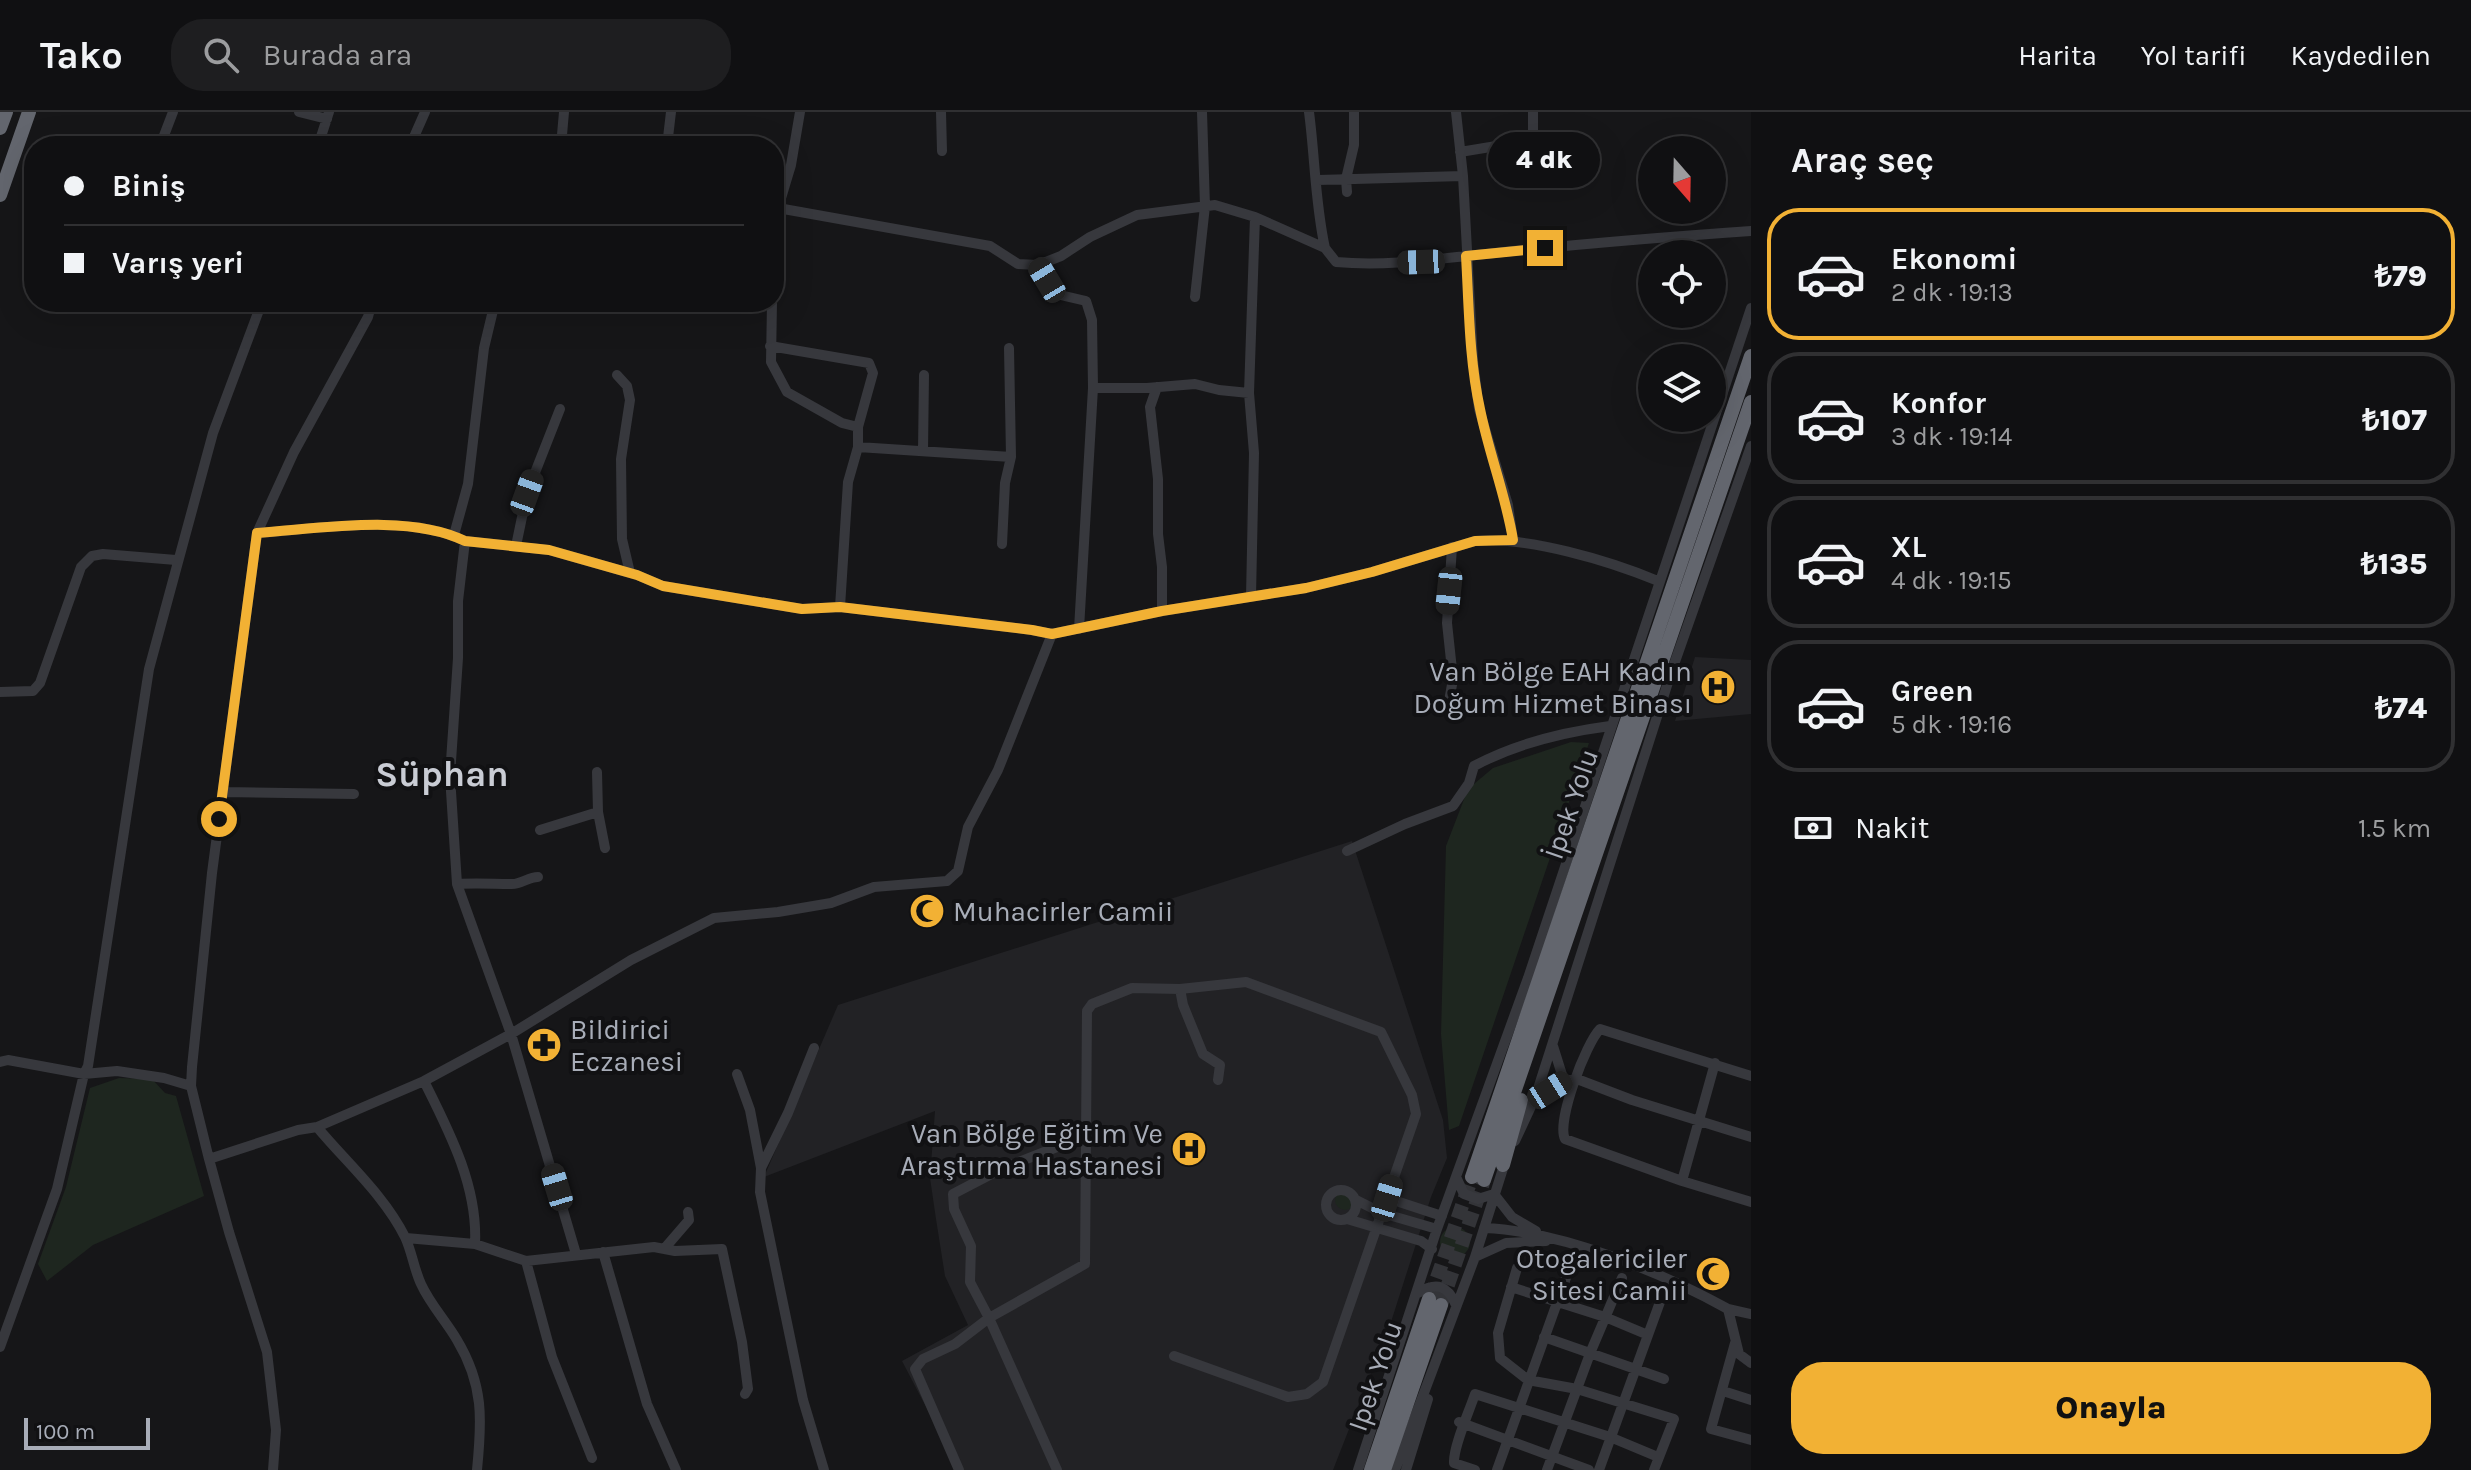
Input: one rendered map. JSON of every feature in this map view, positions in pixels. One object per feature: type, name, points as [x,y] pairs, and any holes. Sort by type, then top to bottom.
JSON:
[{"type":"highway","points":[[0,128],[6,112]]},
{"type":"highway","points":[[0,195],[29,112]]},
{"type":"highway","name":"İpek Yolu","points":[[1751,356],[1478,1179],[1620,788],[1751,402]]},
{"type":"highway","points":[[1503,1165],[1620,788]]},
{"type":"highway","name":"Ipek Yolu","points":[[1371,1470],[1429,1299]]},
{"type":"highway","name":"Ipek Yolu","points":[[1384,1470],[1429,1299]]},
{"type":"street","points":[[164,136],[173,112]]},
{"type":"street","points":[[299,112],[328,115],[321,136]]},
{"type":"street","points":[[414,136],[425,112]]},
{"type":"street","points":[[562,136],[564,112]]},
{"type":"street","points":[[668,136],[671,112]]},
{"type":"street","points":[[784,184],[791,165],[800,112]]},
{"type":"street","points":[[941,112],[942,151]]},
{"type":"street","points":[[1195,297],[1205,206],[1202,112]]},
{"type":"street","points":[[1309,112],[1318,180],[1318,216],[1325,248],[1336,262],[1421,262],[1751,231]]},
{"type":"street","points":[[1347,192],[1346,179],[1354,145],[1354,112]]},
{"type":"street","points":[[1456,112],[1479,409],[1508,505],[1513,540]]},
{"type":"street","points":[[1460,152],[1533,140],[1533,112]]},
{"type":"street","points":[[1318,180],[1463,176]]},
{"type":"street","points":[[784,207],[990,246],[1018,264],[1038,265],[1061,256],[1090,237],[1137,215],[1215,205],[1255,217],[1325,248]]},
{"type":"street","points":[[1251,597],[1254,453],[1249,393],[1255,217]]},
{"type":"street","points":[[1038,265],[1056,294],[1086,301],[1092,320],[1093,388],[1079,629]]},
{"type":"street","points":[[1429,1299],[1432,1249],[1437,1229],[1528,978],[1751,308]]},
{"type":"street","points":[[0,1347],[57,1189],[88,1066],[149,669],[176,560],[213,433],[258,312]]},
{"type":"street","points":[[273,1470],[276,1430],[267,1352],[229,1232],[191,1086],[207,916],[257,533],[294,452],[369,312]]},
{"type":"street","points":[[454,535],[468,484],[484,348],[493,312]]},
{"type":"street","points":[[772,312],[771,362],[787,392],[842,423],[858,427]]},
{"type":"street","points":[[770,346],[869,363],[873,373],[858,427],[858,447],[848,482],[840,607]]},
{"type":"street","points":[[1002,544],[1005,483],[1011,457],[1009,348]]},
{"type":"street","points":[[617,375],[627,386],[630,400],[621,459],[622,539],[630,573]]},
{"type":"street","points":[[923,451],[924,375]]},
{"type":"street","points":[[1093,388],[1195,384],[1249,393]]},
{"type":"street","points":[[1157,387],[1150,407],[1158,479],[1162,611]]},
{"type":"street","points":[[516,546],[527,493],[560,409]]},
{"type":"street","points":[[1395,1470],[1475,1257],[1503,1165],[1535,1098],[1667,687],[1751,446]]},
{"type":"street","points":[[858,447],[1011,457]]},
{"type":"street","points":[[257,533],[367,526],[412,527],[454,535],[465,541],[549,550],[630,573],[663,586],[802,609],[840,607],[1052,634],[1162,611],[1320,585],[1475,541],[1513,540],[1610,564],[1658,581]]},
{"type":"street","points":[[465,541],[458,601],[458,658],[450,776],[457,884],[511,1034],[576,1254]]},
{"type":"street","points":[[1448,707],[1453,679],[1447,623],[1452,547]]},
{"type":"street","points":[[0,692],[33,691],[40,683],[81,567],[92,556],[103,554],[176,560]]},
{"type":"street","points":[[209,1159],[298,1130],[317,1127],[424,1081],[511,1034],[631,960],[714,918],[831,903],[874,887],[947,881],[958,871],[968,827],[998,770],[1052,634]]},
{"type":"street","points":[[1347,851],[1453,806],[1469,783],[1474,766],[1497,753],[1584,729],[1610,726]]},
{"type":"street","points":[[597,772],[598,812],[605,848]]},
{"type":"street","points":[[223,792],[354,794]]},
{"type":"street","points":[[540,830],[598,812]]},
{"type":"street","points":[[457,884],[511,884],[528,877],[538,877]]},
{"type":"street","points":[[959,1470],[915,1369],[923,1359],[955,1344],[989,1318],[1085,1264],[1087,1011],[1092,1004],[1132,988],[1180,989],[1246,982],[1381,1032],[1416,1108],[1323,1382],[1313,1391],[1288,1397],[1174,1356]]},
{"type":"street","points":[[1180,989],[1183,1005],[1203,1054],[1220,1065],[1218,1080]]},
{"type":"street","points":[[1751,1076],[1600,1029],[1591,1037],[1585,1051],[1561,1131],[1565,1139],[1751,1202]]},
{"type":"street","points":[[1552,1045],[1564,1081]]},
{"type":"street","points":[[761,1168],[788,1113],[814,1048]]},
{"type":"street","points":[[0,1062],[8,1060],[84,1074],[117,1071],[164,1078],[191,1086]]},
{"type":"street","points":[[1682,1181],[1715,1063]]},
{"type":"street","points":[[737,1074],[750,1110],[761,1168],[760,1192],[783,1312],[803,1400],[824,1470]]},
{"type":"street","points":[[1535,1098],[1564,1081],[1577,1079],[1632,1100],[1751,1137]]},
{"type":"street","points":[[424,1081],[455,1144],[473,1206],[475,1244]]},
{"type":"street","points":[[317,1127],[380,1198],[406,1238],[421,1285],[472,1367],[480,1396],[481,1432],[477,1470]]},
{"type":"street","points":[[1057,1470],[970,1282],[971,1246],[954,1209],[953,1194],[1001,1169],[1085,1136]]},
{"type":"street","points":[[1456,1175],[1460,1189],[1471,1198],[1486,1198],[1494,1194]]},
{"type":"street","points":[[1356,1200],[1356,1210],[1341,1221],[1331,1217],[1326,1208],[1327,1197],[1341,1189],[1382,1213],[1437,1229]]},
{"type":"street","points":[[1494,1194],[1512,1217],[1547,1237],[1677,1284],[1728,1309],[1751,1314]]},
{"type":"street","points":[[1387,1198],[1442,1216]]},
{"type":"street","points":[[664,1249],[689,1220],[688,1212]]},
{"type":"street","points":[[1347,1219],[1421,1241],[1432,1249]]},
{"type":"street","points":[[1484,1228],[1547,1237]]},
{"type":"street","points":[[406,1238],[475,1244],[526,1261],[654,1247],[675,1251],[722,1249],[742,1342],[748,1389],[745,1394]]},
{"type":"street","points":[[1475,1257],[1506,1243],[1564,1243]]},
{"type":"street","points":[[603,1252],[647,1404],[676,1470]]},
{"type":"street","points":[[526,1261],[552,1357],[592,1458]]},
{"type":"street","points":[[1517,1268],[1498,1333],[1500,1358],[1528,1380],[1577,1389],[1674,1419],[1654,1470]]},
{"type":"street","points":[[1497,1470],[1567,1275]]},
{"type":"street","points":[[1547,1470],[1622,1278]]},
{"type":"street","points":[[1358,1470],[1433,1285],[1448,1289],[1456,1305]]},
{"type":"street","points":[[1511,1287],[1605,1317],[1648,1335]]},
{"type":"street","points":[[1599,1470],[1664,1291]]},
{"type":"street","points":[[1728,1309],[1739,1354],[1751,1363]]},
{"type":"street","points":[[1544,1337],[1664,1379]]},
{"type":"street","points":[[1736,1340],[1711,1429],[1751,1440]]},
{"type":"street","points":[[1406,1470],[1435,1369]]},
{"type":"street","points":[[1723,1391],[1751,1400]]},
{"type":"street","points":[[1475,1470],[1454,1463],[1453,1452],[1475,1394],[1610,1437],[1658,1457]]},
{"type":"street","points":[[1462,1423],[1589,1470]]},
{"type":"shaded area","name":"Van Bölge EAH Kadın Doğum Hizmet Binası","points":[[1695,657],[1751,660],[1751,714],[1675,721]]},
{"type":"shaded area","points":[[1571,742],[1589,743],[1459,1126],[1449,1130],[1441,1034],[1446,846],[1468,789],[1493,768]]},
{"type":"shaded area","name":"Van Bölge Eğitim Ve Araştırma Hastanesi","points":[[1352,841],[1443,1120],[1447,1158],[1431,1197],[1391,1322],[1333,1470],[959,1470],[902,1361],[968,1325],[945,1276],[936,1219],[930,1178],[935,1111],[764,1177],[838,1005]]},
{"type":"shaded area","points":[[119,1078],[152,1079],[165,1093],[176,1096],[204,1196],[93,1245],[47,1281],[38,1264],[66,1187],[90,1088]]},
{"type":"shaded area","points":[[1345,1190],[1352,1193],[1355,1200],[1352,1207],[1345,1210],[1338,1207],[1335,1200],[1338,1193]]},
{"type":"shaded area","points":[[1455,1227],[1466,1231],[1470,1242],[1466,1253],[1455,1257],[1444,1253],[1440,1242],[1444,1231]]},
{"type":"tunnel","points":[[1430,1298],[1472,1177]]},
{"type":"tunnel","points":[[1441,1305],[1484,1180]]},
{"type":"place","name":"Van Bölge EAH Kadın Doğum Hizmet Binası","points":[[1718,687]]},
{"type":"place","name":"Muhacirler Camii","points":[[927,911]]},
{"type":"place","name":"Bildirici Eczanesi","points":[[544,1045]]},
{"type":"place","name":"Van Bölge Eğitim Ve Araştırma Hastanesi","points":[[1189,1149]]},
{"type":"place","name":"Otogalericiler Sitesi Camii","points":[[1713,1274]]},
{"type":"district","name":"Süphan","points":[[442,774]]},
{"type":"route","points":[[219,819],[257,533],[367,526],[412,527],[454,535],[465,541],[549,550],[637,575],[663,586],[802,609],[840,607],[1052,634],[1162,611],[1306,588],[1475,541],[1513,540],[1508,505],[1479,409],[1466,256],[1545,248]]}]
